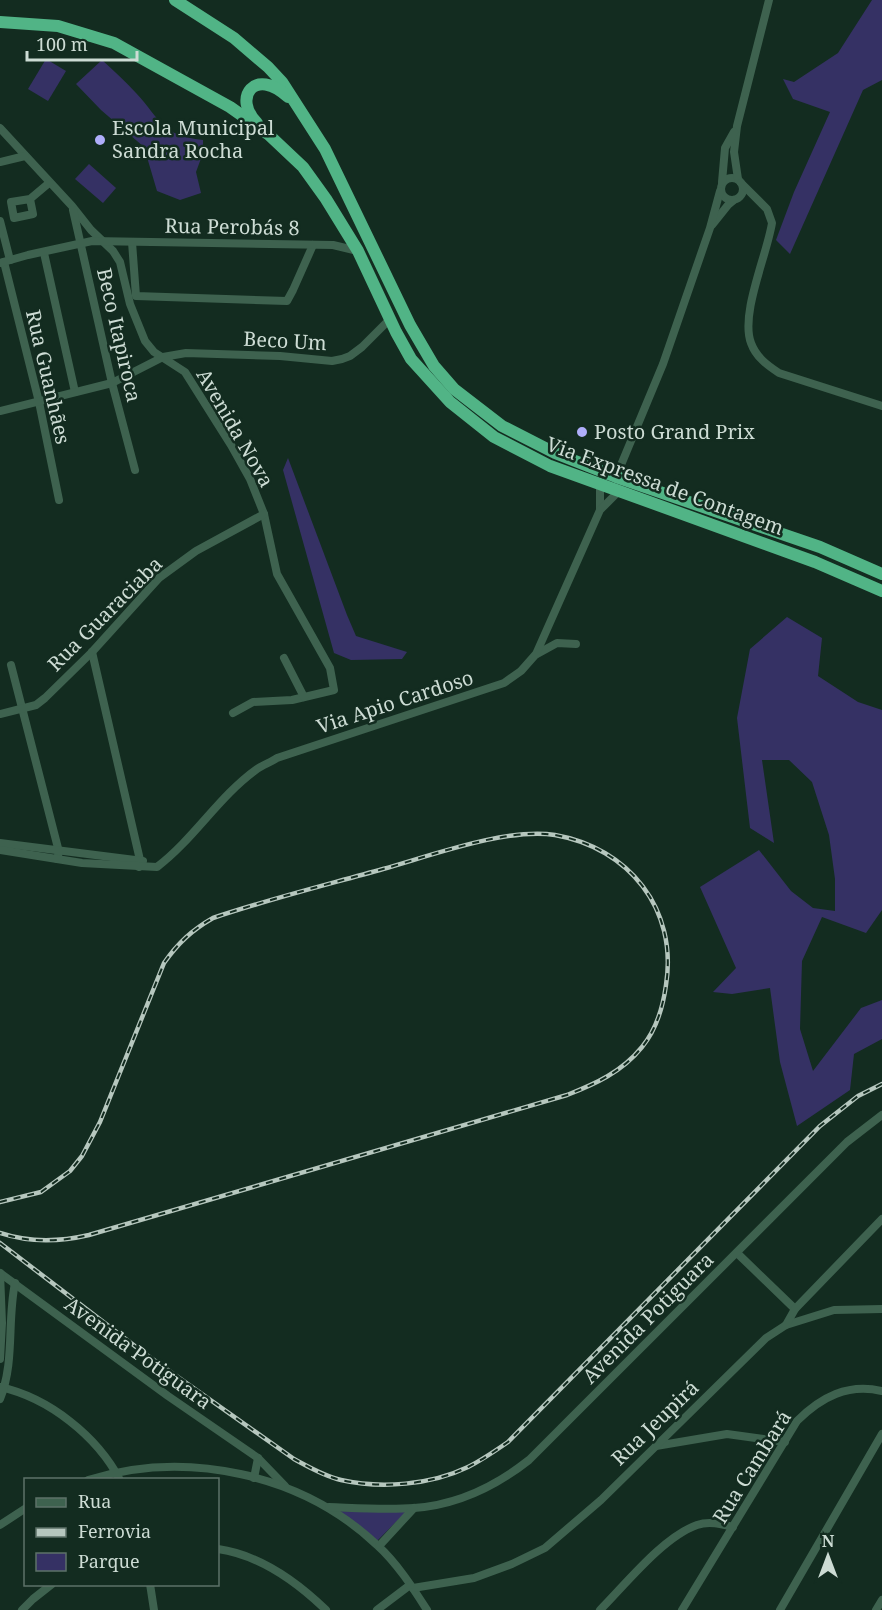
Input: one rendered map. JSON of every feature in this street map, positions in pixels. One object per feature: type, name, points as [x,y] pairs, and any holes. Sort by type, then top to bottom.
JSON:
[{"type":"highway","name":"Via Expressa de Contagem","points":[[175,0],[234,38],[282,82],[325,149],[410,325],[434,366],[454,389],[502,426],[555,453],[616,477],[820,547],[882,574]]},
{"type":"highway","points":[[0,22],[58,26],[114,44],[230,107],[268,134]]},
{"type":"highway","points":[[268,134],[254,120],[251,113],[246,99],[249,89],[259,84],[268,84],[280,89],[296,104]]},
{"type":"highway","name":"Via Expressa de Contagem","points":[[268,134],[303,167],[358,251],[387,315],[411,359],[450,402],[494,437],[550,466],[815,562],[882,591]]},
{"type":"street","points":[[710,228],[728,205],[743,191],[734,152],[736,126],[769,0]]},
{"type":"street","points":[[616,477],[663,364],[710,228],[721,187],[725,148],[736,126]]},
{"type":"street","name":"Avenida Nova","points":[[0,128],[91,230],[105,242],[120,262],[130,304],[145,341],[154,352],[185,372],[250,479],[264,514],[277,574],[330,668],[334,690],[304,697]]},
{"type":"street","points":[[0,162],[25,156]]},
{"type":"street","points":[[721,187],[730,178],[740,181],[767,209],[772,223],[748,324],[751,343],[764,364],[779,373],[882,406]]},
{"type":"street","points":[[14,218],[11,202],[30,199],[49,183]]},
{"type":"street","points":[[721,187],[725,198],[736,199],[753,195]]},
{"type":"street","points":[[0,221],[33,214],[30,199]]},
{"type":"street","name":"Beco Itapiroca","points":[[72,206],[112,383],[135,470]]},
{"type":"street","name":"Rua Guanhães","points":[[0,221],[5,262],[39,402],[59,500]]},
{"type":"street","name":"Rua Perobás 8","points":[[5,262],[81,243],[105,242],[333,245],[358,251]]},
{"type":"street","points":[[132,242],[136,296],[287,301],[312,245]]},
{"type":"street","points":[[44,253],[75,392]]},
{"type":"street","name":"Beco Um","points":[[0,411],[112,383],[163,357],[186,353],[280,356],[332,361],[342,359],[362,347],[387,315]]},
{"type":"street","name":"Via Apio Cardoso","points":[[600,484],[600,510]]},
{"type":"street","name":"Via Apio Cardoso","points":[[58,856],[140,863],[157,867],[179,849],[211,813],[257,769],[277,758],[504,683],[521,671],[536,654],[600,510],[619,491]]},
{"type":"street","name":"Rua Guaraciaba","points":[[0,714],[36,705],[92,652],[159,578],[196,551],[264,514]]},
{"type":"street","points":[[536,654],[557,644],[576,644]]},
{"type":"street","points":[[92,652],[140,863]]},
{"type":"street","points":[[233,713],[253,702],[292,700],[304,697],[284,658]]},
{"type":"street","points":[[11,665],[24,708],[58,856]]},
{"type":"street","points":[[0,843],[58,856]]},
{"type":"street","points":[[0,850],[58,856]]},
{"type":"street","name":"Avenida Potiguara","points":[[329,1507],[414,1508],[447,1503],[507,1477],[529,1460],[847,1142],[882,1115]]},
{"type":"street","name":"Rua Jeupirá","points":[[377,1610],[411,1587],[474,1578],[512,1564],[545,1548],[601,1500],[766,1338],[786,1325],[795,1309],[882,1219]]},
{"type":"street","points":[[737,1253],[795,1309]]},
{"type":"street","points":[[0,1273],[2,1323],[0,1359]]},
{"type":"street","name":"Avenida Potiguara","points":[[0,1273],[168,1396],[258,1458],[288,1488]]},
{"type":"street","points":[[0,1399],[9,1357],[11,1302],[15,1283]]},
{"type":"street","points":[[786,1325],[834,1310],[882,1309]]},
{"type":"street","points":[[2,1387],[35,1399],[66,1418],[111,1463],[118,1476]]},
{"type":"street","name":"Rua Cambará","points":[[682,1610],[797,1421],[813,1405],[832,1395],[857,1389],[882,1391]]},
{"type":"street","points":[[656,1446],[727,1434],[785,1442]]},
{"type":"street","points":[[780,1610],[882,1434]]},
{"type":"street","points":[[254,1478],[258,1458]]},
{"type":"street","points":[[98,1478],[118,1476],[146,1468],[184,1467],[217,1469],[288,1488],[329,1507],[379,1546],[427,1610]]},
{"type":"street","points":[[379,1546],[414,1508]]},
{"type":"street","points":[[0,1525],[24,1509]]},
{"type":"street","points":[[600,1610],[678,1534],[699,1524],[716,1522],[734,1527]]},
{"type":"street","points":[[219,1549],[253,1558],[280,1572],[303,1588],[326,1610]]},
{"type":"street","points":[[22,1610],[49,1586]]},
{"type":"street","points":[[150,1586],[154,1610]]},
{"type":"street","points":[[876,1610],[882,1600]]},
{"type":"green space","points":[[872,0],[882,0],[882,80],[863,90],[790,254],[776,240],[794,192],[830,112],[793,99],[783,79],[794,82],[838,53]]},
{"type":"green space","points":[[46,59],[66,71],[48,101],[28,89]]},
{"type":"green space","points":[[102,60],[132,89],[163,125],[178,134],[203,140],[203,153],[196,172],[201,193],[180,200],[157,191],[144,147],[101,110],[76,84]]},
{"type":"green space","points":[[89,164],[116,188],[103,203],[75,179]]},
{"type":"green space","points":[[288,458],[356,636],[407,652],[402,659],[351,660],[334,653],[283,470]]},
{"type":"green space","points":[[787,617],[822,638],[818,676],[858,702],[882,710],[882,910],[866,933],[822,917],[802,961],[800,1029],[813,1071],[861,1008],[882,1000],[882,1039],[854,1054],[850,1090],[797,1126],[780,1062],[770,988],[732,994],[713,992],[736,968],[700,887],[759,850],[791,891],[813,908],[835,911],[835,879],[829,835],[812,782],[789,760],[762,760],[774,843],[750,828],[737,718],[750,649]]},
{"type":"green space","points":[[339,1511],[406,1512],[377,1541]]},
{"type":"railway","points":[[0,1202],[41,1192],[70,1171],[82,1156],[100,1122],[164,963],[186,938],[213,918],[469,844],[515,835],[536,834],[555,835],[582,842],[605,853],[626,868],[643,886],[656,908],[664,931],[668,957],[666,985],[658,1018],[647,1040],[634,1056],[626,1064],[598,1082],[567,1095],[89,1235],[44,1240],[22,1239],[0,1233]]},
{"type":"railway","points":[[0,1243],[144,1353],[294,1459],[341,1480],[356,1483],[406,1484],[454,1473],[508,1442],[820,1126],[858,1096],[882,1084]]},
{"type":"place","name":"Escola Municipal Sandra Rocha","points":[[100,140]]},
{"type":"place","name":"Posto Grand Prix","points":[[582,432]]}]
